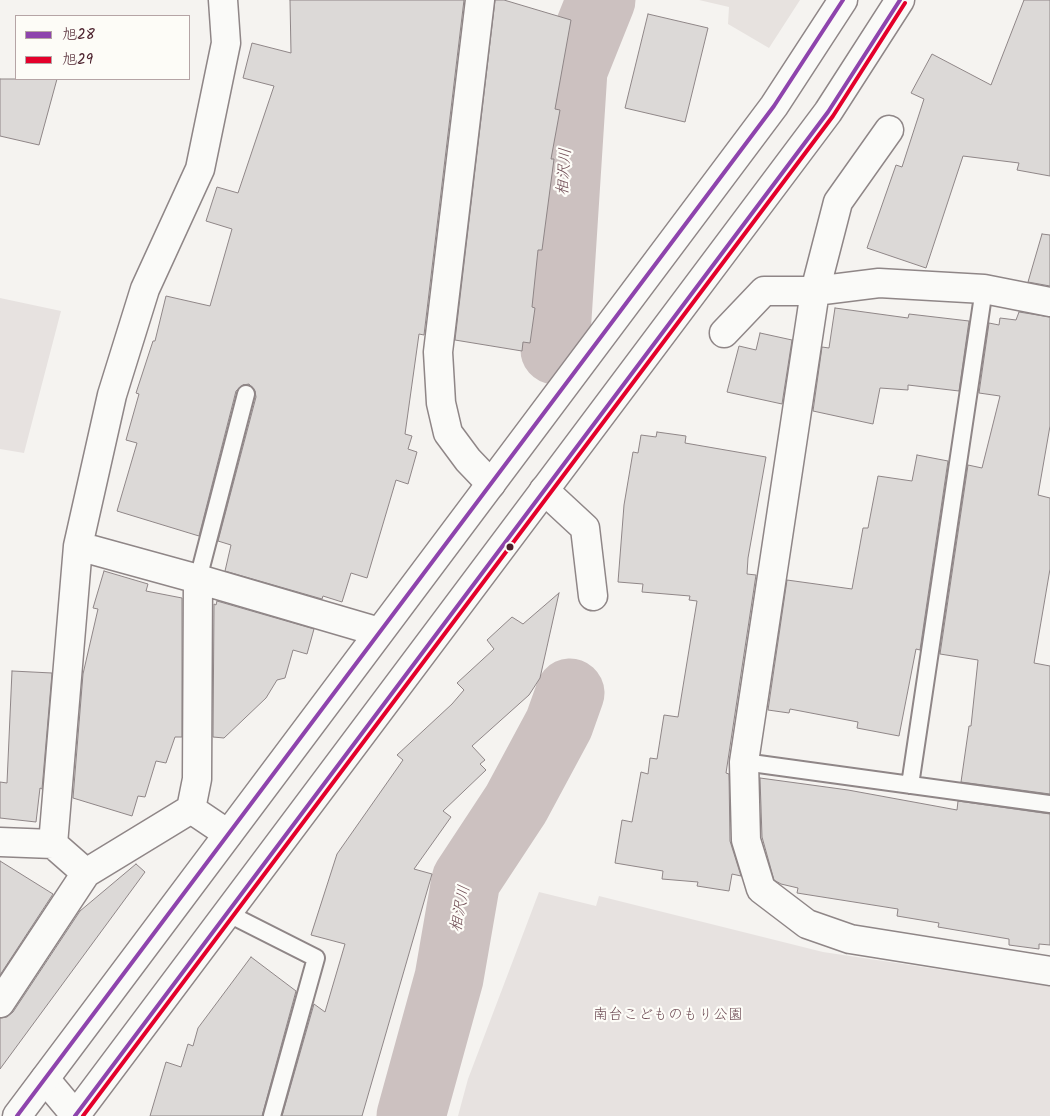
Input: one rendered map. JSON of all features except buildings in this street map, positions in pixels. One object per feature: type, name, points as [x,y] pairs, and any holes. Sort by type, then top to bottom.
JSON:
[{"type":"street","points":[[54,844],[78,546],[112,395],[145,289],[200,169],[226,43],[223,0]]},
{"type":"street","points":[[480,0],[438,352],[440,404],[448,433],[468,460],[491,484]]},
{"type":"street","points":[[17,1116],[774,106],[843,0]]},
{"type":"street","points":[[45,1079],[76,1116],[828,112],[900,0]]},
{"type":"street","points":[[890,130],[838,202],[814,291],[744,762],[746,840],[761,889],[806,924],[850,939],[1050,971]]},
{"type":"street","points":[[724,333],[764,292],[814,291],[879,283],[984,289],[1050,302]]},
{"type":"street","points":[[544,490],[585,528],[593,596]]},
{"type":"street","points":[[78,546],[379,632]]},
{"type":"street","points":[[0,1003],[86,873],[191,808],[197,779],[198,579]]},
{"type":"street","points":[[191,808],[228,834]]},
{"type":"street","points":[[0,842],[54,844],[86,873]]},
{"type":"lane","points":[[910,785],[984,289]]},
{"type":"lane","points":[[198,579],[246,394]]},
{"type":"lane","points":[[744,762],[1050,804]]},
{"type":"lane","points":[[227,913],[316,958],[272,1116]]},
{"type":"shaded area","points":[[699,0],[800,0],[769,48],[728,24],[729,7]]},
{"type":"green space","points":[[0,298],[61,311],[24,453],[0,449]]},
{"type":"green space","name":"南台こどものもり公園","points":[[539,892],[596,906],[599,896],[823,952],[1050,986],[1050,1116],[458,1116],[468,1079]]},
{"type":"waterway","name":"相沢川","points":[[555,350],[573,70],[601,0]]},
{"type":"waterway","name":"相沢川","points":[[411,1116],[449,978],[466,880],[516,804],[559,724],[570,693]]},
{"type":"transit line","name":"旭28","points":[[17,1116],[774,106],[843,0]]},
{"type":"transit line","name":"旭28","points":[[75,1116],[828,112],[900,0]]},
{"type":"transit line","name":"旭29","points":[[83,1116],[833,116],[905,3]]}]
